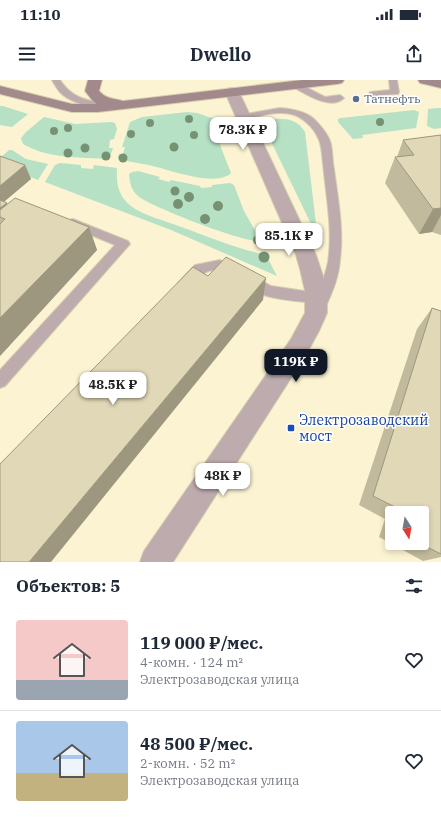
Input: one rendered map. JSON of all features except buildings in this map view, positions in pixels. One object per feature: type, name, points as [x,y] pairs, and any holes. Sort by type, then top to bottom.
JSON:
[{"type":"main road","points":[[94,80],[92,91],[99,100],[111,104],[130,104]]},
{"type":"main road","points":[[0,90],[51,104],[72,108],[98,108],[337,80]]},
{"type":"main road","points":[[425,80],[441,84]]},
{"type":"street","points":[[155,562],[304,337],[316,306],[314,278],[306,255],[232,92]]},
{"type":"lane","points":[[56,80],[61,90],[78,101],[100,105],[130,104]]},
{"type":"lane","points":[[373,94],[394,92],[393,80]]},
{"type":"lane","points":[[296,85],[324,100],[340,98]]},
{"type":"lane","points":[[178,291],[200,268],[220,265],[269,291],[316,306],[326,290],[334,261],[335,234],[325,142],[312,122],[301,114],[293,111],[273,110],[243,117]]},
{"type":"lane","points":[[0,381],[124,244],[62,218]]},
{"type":"green space","points":[[0,106],[28,114],[12,127],[0,125]]},
{"type":"green space","points":[[441,108],[441,128],[434,129],[427,126],[428,109]]},
{"type":"green space","points":[[414,110],[419,112],[416,128],[362,135],[363,138],[353,139],[338,122],[338,119],[341,118]]},
{"type":"green space","points":[[187,112],[197,113],[218,120],[221,130],[220,145],[231,173],[224,177],[214,179],[203,178],[118,158],[119,154],[123,154],[125,147],[122,147],[130,122],[142,117]]},
{"type":"green space","points":[[44,117],[75,124],[115,123],[117,129],[114,139],[110,140],[109,148],[113,148],[109,159],[54,155],[33,149],[23,144],[21,138]]},
{"type":"green space","points":[[273,119],[283,119],[295,122],[305,132],[317,232],[315,232],[264,127],[266,122]]},
{"type":"green space","points":[[9,150],[12,150],[26,159],[48,164],[38,180],[0,165],[0,158]]},
{"type":"green space","points":[[60,163],[81,165],[81,168],[93,169],[94,165],[117,168],[119,189],[123,198],[131,206],[151,216],[231,245],[266,255],[277,276],[171,230],[45,182],[55,165]]},
{"type":"green space","points":[[138,171],[160,177],[158,179],[169,182],[171,180],[200,186],[201,188],[230,183],[234,185],[244,211],[261,241],[238,237],[219,231],[179,216],[146,201],[136,194],[130,183],[129,174]]},
{"type":"place","name":"Татнефть","points":[[356,99]]},
{"type":"place","name":"Электрозаводский мост","points":[[291,428]]}]
